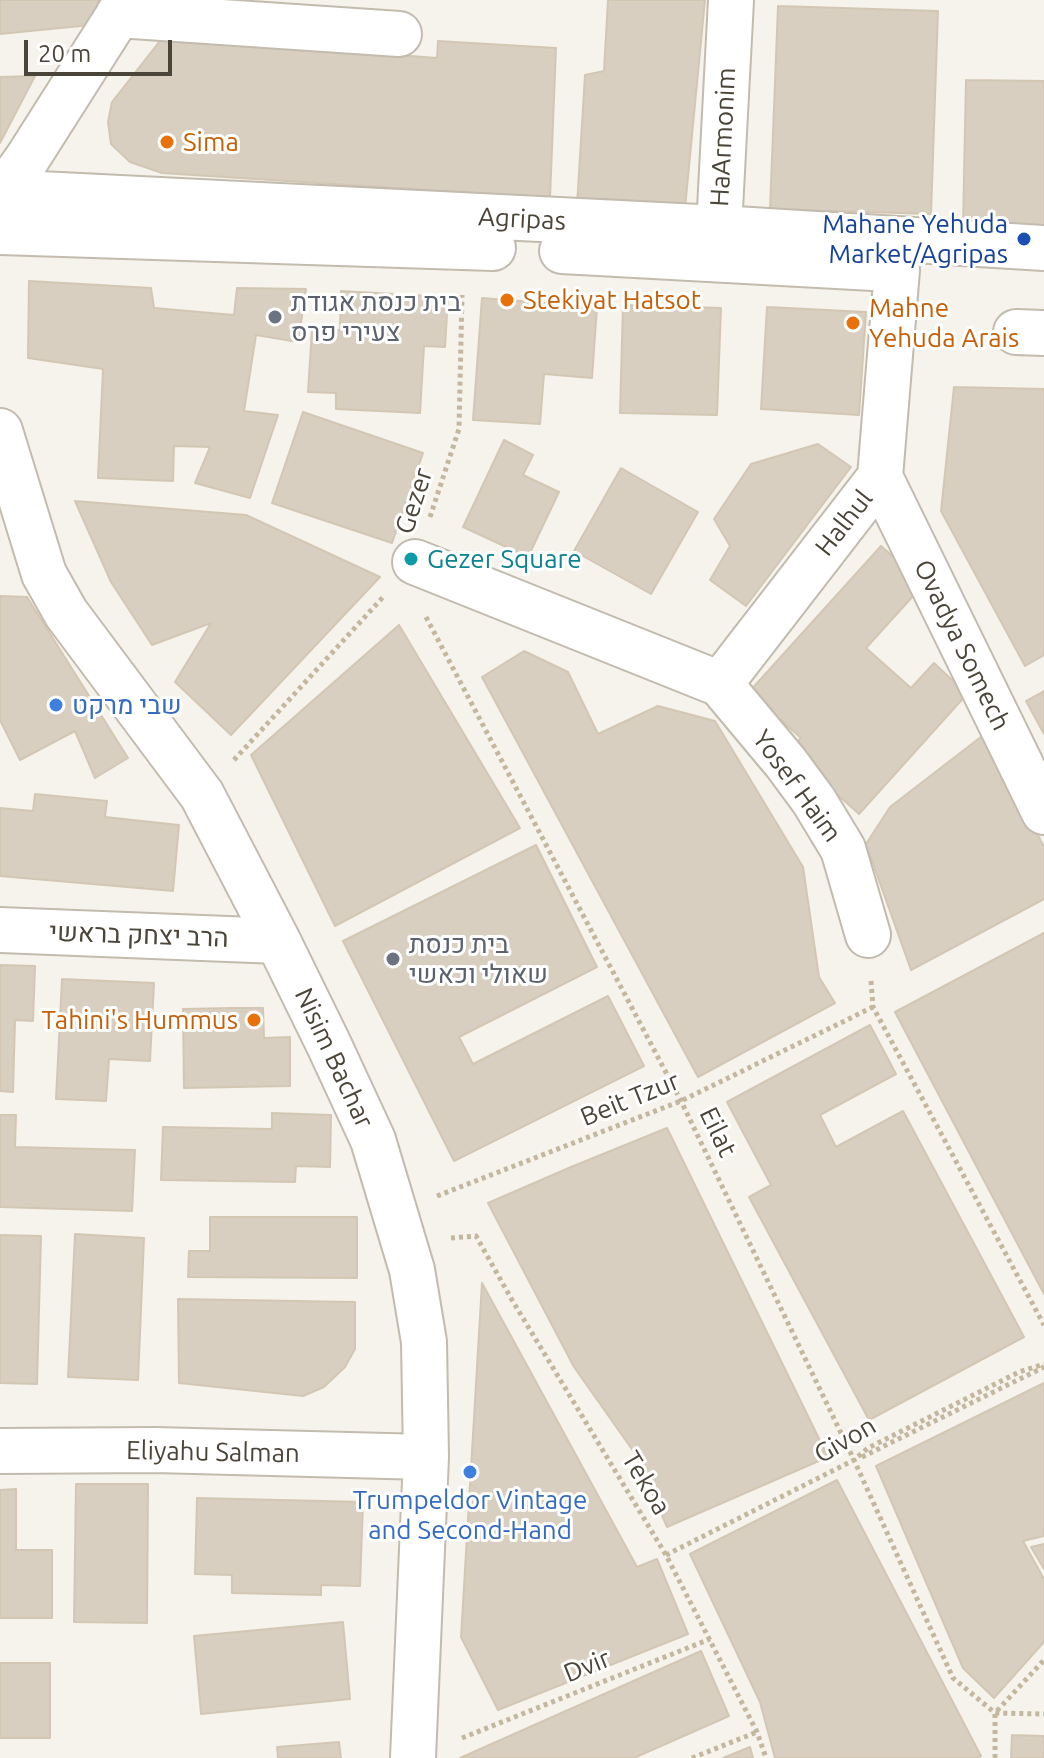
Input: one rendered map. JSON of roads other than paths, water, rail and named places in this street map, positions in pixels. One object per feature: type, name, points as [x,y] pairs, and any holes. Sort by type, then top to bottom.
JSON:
[{"type":"street","name":"HaArmonim","points":[[704,243],[731,0]]},
{"type":"street","points":[[7,203],[123,8],[399,34]]},
{"type":"street","name":"Agripas","points":[[7,203],[463,246],[704,243]]},
{"type":"street","name":"Agripas","points":[[7,203],[447,215],[704,243],[892,254],[1044,277]]},
{"type":"street","name":"Agripas","points":[[892,254],[1044,248]]},
{"type":"street","name":"Halhul","points":[[720,684],[880,477],[892,254]]},
{"type":"street","name":"Nisim Bachar","points":[[0,431],[44,574],[66,613],[202,795],[278,941],[373,1140],[412,1270],[424,1342],[426,1457],[413,1758]]},
{"type":"street","name":"Ovadya Somech","points":[[880,477],[1044,812]]},
{"type":"street","name":"Yosef Haim","points":[[415,562],[720,684],[786,763],[843,849],[868,935]]},
{"type":"street","name":"הרב יצחק בראשי","points":[[0,930],[278,941]]},
{"type":"street","name":"Eliyahu Salman","points":[[0,1451],[155,1450],[426,1457]]},
{"type":"place","name":"Sima","points":[[167,142]]},
{"type":"place","name":"Mahane Yehuda Market/Agripas","points":[[1024,239]]},
{"type":"place","name":"Stekiyat Hatsot","points":[[507,300]]},
{"type":"place","name":"בית כנסת אגודת צעירי פרס","points":[[275,317]]},
{"type":"place","name":"Mahne Yehuda Arais","points":[[853,323]]},
{"type":"place","name":"Gezer Square","points":[[411,559]]},
{"type":"place","name":"שבי מרקט","points":[[56,705]]},
{"type":"place","name":"בית כנסת שאולי וכאשי","points":[[393,959]]},
{"type":"place","name":"Tahini's Hummus","points":[[254,1020]]},
{"type":"place","name":"Trumpeldor Vintage and Second-Hand","points":[[470,1472]]}]
